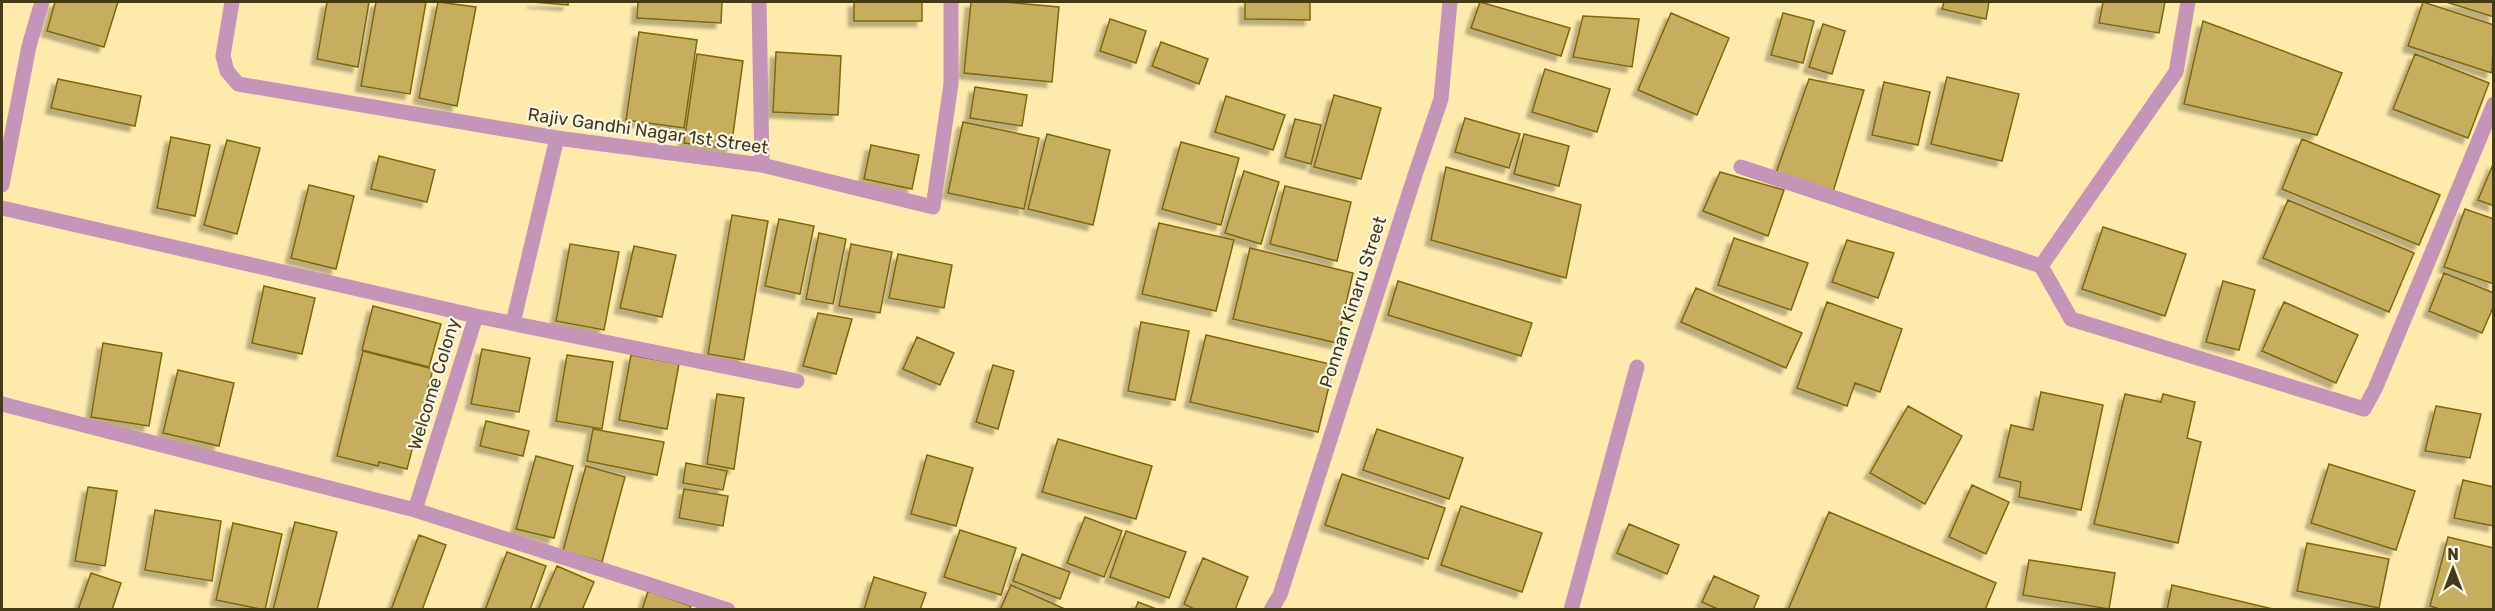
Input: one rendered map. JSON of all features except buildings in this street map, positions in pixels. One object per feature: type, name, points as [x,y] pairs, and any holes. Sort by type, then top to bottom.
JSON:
[{"type":"street","points":[[2,185],[29,46],[42,2]]},
{"type":"street","name":"Rajiv Gandhi Nagar 1st Street","points":[[232,2],[223,56],[227,71],[238,84],[557,138],[762,165],[933,207],[951,84],[951,2]]},
{"type":"street","points":[[759,2],[762,165]]},
{"type":"street","name":"Ponnan Kinaru Street","points":[[1271,609],[1280,596],[1415,175],[1442,99],[1450,2]]},
{"type":"street","points":[[2041,266],[2176,72],[2188,2]]},
{"type":"street","points":[[1741,167],[2041,266],[2071,319],[2364,409],[2375,389],[2493,104]]},
{"type":"street","points":[[513,323],[557,138]]},
{"type":"street","name":"Welcome Colony","points":[[2,208],[476,316],[415,510]]},
{"type":"street","points":[[476,316],[797,381]]},
{"type":"street","points":[[1571,609],[1637,367]]},
{"type":"street","points":[[2,404],[415,510],[728,609]]}]
